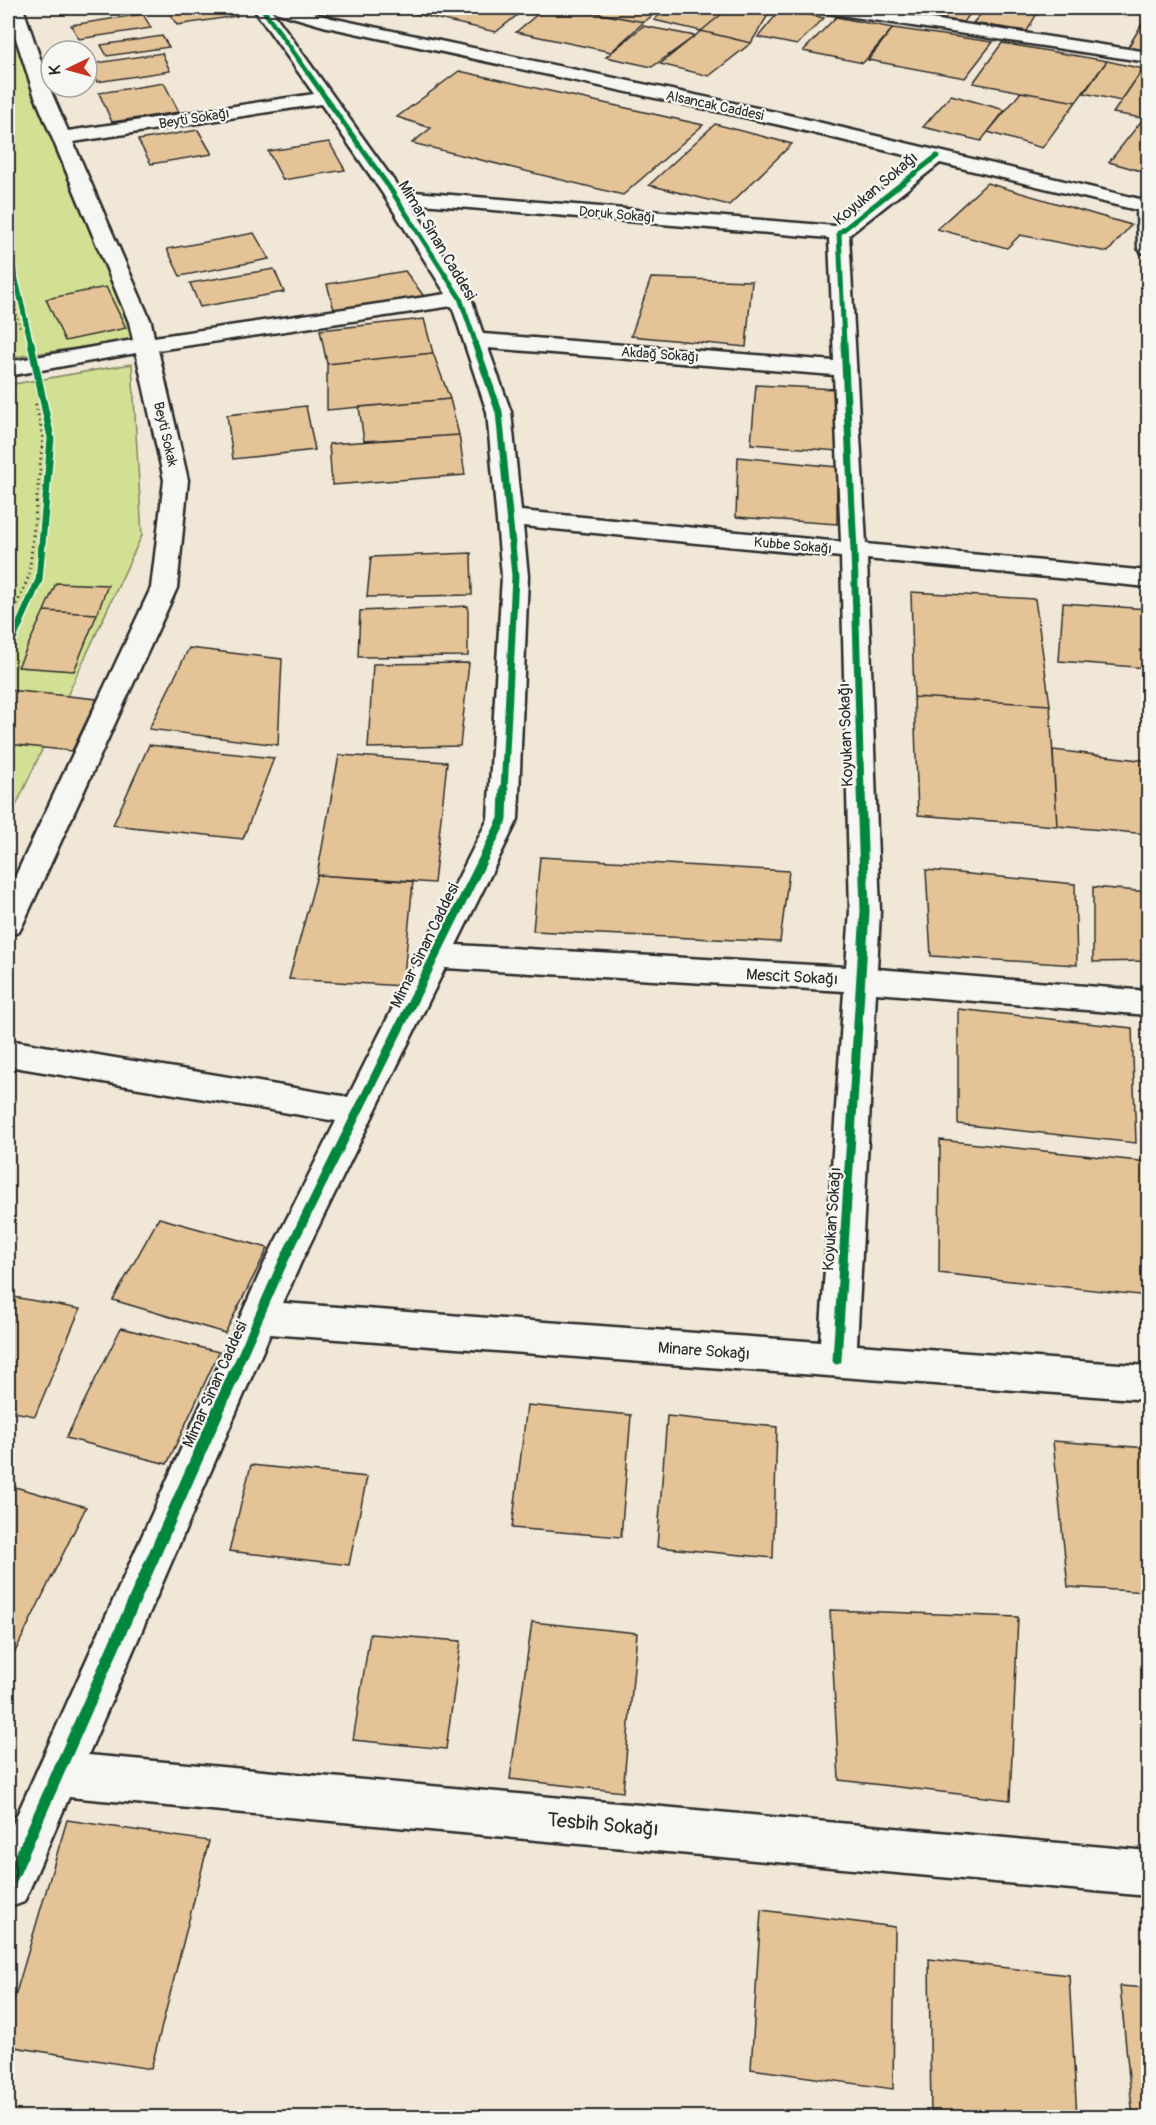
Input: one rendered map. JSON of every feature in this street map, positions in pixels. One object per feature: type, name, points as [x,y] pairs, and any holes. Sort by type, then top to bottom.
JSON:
[{"type":"street","name":"Beyti Sokak","points":[[8,924],[164,588],[177,480],[140,322],[43,94],[14,8]]},
{"type":"street","name":"Mimar Sinan Caddesi","points":[[8,1886],[283,1262],[503,819],[515,576],[499,412],[460,298],[395,196],[262,8]]},
{"type":"street","name":"Alsancak Caddesi","points":[[281,8],[327,22],[768,116],[1148,202]]},
{"type":"street","name":"Alsancak Caddesi","points":[[334,8],[355,9],[962,144],[1148,202]]},
{"type":"street","points":[[828,8],[1149,57]]},
{"type":"street","name":"Beyti Sokağı","points":[[62,138],[326,98]]},
{"type":"street","name":"Koyukan Sokağı","points":[[837,1360],[865,912],[854,550],[839,233],[937,156]]},
{"type":"street","name":"Doruk Sokağı","points":[[395,196],[839,233]]},
{"type":"street","points":[[1148,202],[1149,248]]},
{"type":"street","points":[[24,366],[145,345],[460,298]]},
{"type":"street","name":"Akdağ Sokağı","points":[[475,340],[846,369]]},
{"type":"street","name":"Kubbe Sokağı","points":[[509,517],[1149,579]]},
{"type":"street","name":"Mescit Sokağı","points":[[436,956],[861,980],[1149,1003]]},
{"type":"street","points":[[8,1053],[358,1112]]},
{"type":"street","name":"Minare Sokağı","points":[[260,1317],[1149,1383]]},
{"type":"street","name":"Tesbih Sokağı","points":[[57,1774],[1149,1874]]},
{"type":"path","points":[[10,271],[24,366],[43,437],[29,576],[12,628]]},
{"type":"path","points":[[24,366],[51,438],[39,580]]},
{"type":"path","points":[[12,628],[30,600]]},
{"type":"green space","points":[[8,8],[10,8],[39,84],[39,99],[45,99],[136,339],[8,358]]},
{"type":"green space","points":[[132,364],[142,535],[8,823],[8,385]]},
{"type":"building","points":[[166,8],[232,8],[237,16],[177,25]]},
{"type":"building","points":[[413,8],[526,8],[496,32],[407,12]]},
{"type":"building","points":[[545,8],[568,8],[644,22],[611,52],[516,32]]},
{"type":"building","points":[[662,8],[644,22],[576,9]]},
{"type":"building","points":[[667,8],[729,8],[701,31],[654,20]]},
{"type":"building","points":[[729,8],[768,15],[751,43],[701,31]]},
{"type":"building","points":[[880,8],[976,8],[963,22]]},
{"type":"building","points":[[986,8],[1040,8],[1027,31],[973,23]]},
{"type":"building","points":[[781,9],[824,18],[797,45],[758,37]]},
{"type":"building","points":[[143,14],[151,28],[79,39],[71,25]]},
{"type":"building","points":[[836,17],[893,28],[863,63],[803,51]]},
{"type":"building","points":[[1145,19],[1148,20],[1148,52],[1127,49]]},
{"type":"building","points":[[643,26],[695,36],[652,67],[606,57]]},
{"type":"building","points":[[893,28],[993,42],[965,78],[868,60]]},
{"type":"building","points":[[701,31],[751,43],[709,76],[660,64]]},
{"type":"building","points":[[162,36],[169,47],[107,56],[101,45]]},
{"type":"building","points":[[1002,43],[1107,61],[1076,102],[973,83]]},
{"type":"building","points":[[162,53],[170,71],[99,82],[99,63]]},
{"type":"building","points":[[1107,61],[1143,69],[1121,101],[1084,93]]},
{"type":"building","points":[[1143,69],[1148,70],[1148,119],[1113,113]]},
{"type":"building","points":[[459,71],[703,125],[623,195],[412,143],[431,128],[397,117]]},
{"type":"building","points":[[164,83],[179,112],[112,122],[99,93]]},
{"type":"building","points":[[1021,92],[1076,102],[1042,148],[988,132]]},
{"type":"building","points":[[951,95],[1005,110],[981,141],[923,127]]},
{"type":"building","points":[[1143,119],[1148,120],[1148,173],[1109,162]]},
{"type":"building","points":[[715,124],[792,144],[729,205],[649,185]]},
{"type":"building","points":[[198,130],[212,154],[151,164],[138,140]]},
{"type":"building","points":[[329,142],[345,170],[283,180],[268,151]]},
{"type":"building","points":[[987,183],[1131,225],[1108,252],[1020,235],[1007,248],[937,229]]},
{"type":"building","points":[[254,233],[269,259],[180,276],[167,249]]},
{"type":"building","points":[[274,269],[284,292],[200,307],[190,283]]},
{"type":"building","points":[[405,271],[429,303],[336,317],[327,284]]},
{"type":"building","points":[[651,278],[752,281],[746,347],[631,336]]},
{"type":"building","points":[[106,287],[126,328],[65,341],[46,299]]},
{"type":"building","points":[[424,319],[433,353],[327,364],[320,330]]},
{"type":"building","points":[[433,353],[450,399],[327,410],[327,364]]},
{"type":"building","points":[[756,385],[836,389],[838,451],[751,444]]},
{"type":"building","points":[[450,399],[459,435],[364,441],[359,407]]},
{"type":"building","points":[[306,406],[315,450],[233,459],[227,415]]},
{"type":"building","points":[[459,435],[465,475],[332,485],[329,444]]},
{"type":"building","points":[[738,457],[837,467],[837,524],[736,517]]},
{"type":"building","points":[[471,553],[472,595],[367,597],[371,557]]},
{"type":"building","points":[[56,583],[108,585],[97,614],[44,611]]},
{"type":"building","points":[[911,592],[1035,599],[1050,705],[914,697]]},
{"type":"building","points":[[1063,603],[1148,609],[1148,668],[1059,661]]},
{"type":"building","points":[[468,606],[468,656],[358,657],[360,611]]},
{"type":"building","points":[[44,611],[97,614],[74,671],[18,667]]},
{"type":"building","points":[[189,648],[282,659],[278,745],[149,729]]},
{"type":"building","points":[[469,663],[460,746],[368,748],[373,664]]},
{"type":"building","points":[[8,690],[97,699],[72,751],[8,744]]},
{"type":"building","points":[[914,697],[1050,705],[1057,826],[918,815]]},
{"type":"building","points":[[149,745],[274,758],[243,839],[113,825]]},
{"type":"building","points":[[1053,750],[1148,761],[1148,834],[1057,826]]},
{"type":"building","points":[[339,755],[447,762],[434,883],[317,875]]},
{"type":"building","points":[[540,857],[789,871],[780,942],[533,931]]},
{"type":"building","points":[[926,870],[1075,884],[1077,965],[931,956]]},
{"type":"building","points":[[317,875],[413,881],[403,986],[289,979]]},
{"type":"building","points":[[1093,887],[1148,892],[1148,961],[1093,962]]},
{"type":"building","points":[[958,1009],[1132,1028],[1136,1143],[958,1124]]},
{"type":"building","points":[[940,1140],[1148,1162],[1148,1296],[939,1273]]},
{"type":"building","points":[[159,1218],[268,1248],[225,1333],[113,1300]]},
{"type":"building","points":[[8,1296],[80,1309],[35,1416],[8,1411]]},
{"type":"building","points":[[121,1328],[219,1352],[167,1464],[66,1438]]},
{"type":"building","points":[[527,1405],[631,1415],[621,1537],[512,1528]]},
{"type":"building","points":[[667,1416],[777,1427],[773,1558],[657,1547]]},
{"type":"building","points":[[1053,1441],[1148,1448],[1148,1592],[1068,1587]]},
{"type":"building","points":[[251,1465],[367,1477],[349,1565],[229,1551]]},
{"type":"building","points":[[8,1485],[86,1507],[8,1666]]},
{"type":"building","points":[[830,1610],[1018,1617],[1010,1800],[839,1780]]},
{"type":"building","points":[[532,1622],[637,1633],[623,1792],[510,1779]]},
{"type":"building","points":[[370,1634],[461,1641],[446,1749],[353,1740]]},
{"type":"building","points":[[67,1820],[209,1841],[151,2069],[8,2046],[8,2020]]},
{"type":"building","points":[[761,1910],[895,1927],[893,2089],[751,2069]]},
{"type":"building","points":[[929,1959],[1069,1975],[1077,2118],[931,2118]]},
{"type":"building","points":[[1120,1986],[1148,1988],[1148,2118],[1133,2118]]},
{"type":"cycle path","points":[[8,1886],[283,1262],[503,819],[515,576],[499,412],[460,298],[391,190],[262,8]]},
{"type":"cycle path","points":[[837,1360],[865,911],[854,551],[839,233],[937,156]]},
{"type":"cycle path","points":[[8,245],[51,438],[39,580],[8,650]]}]
